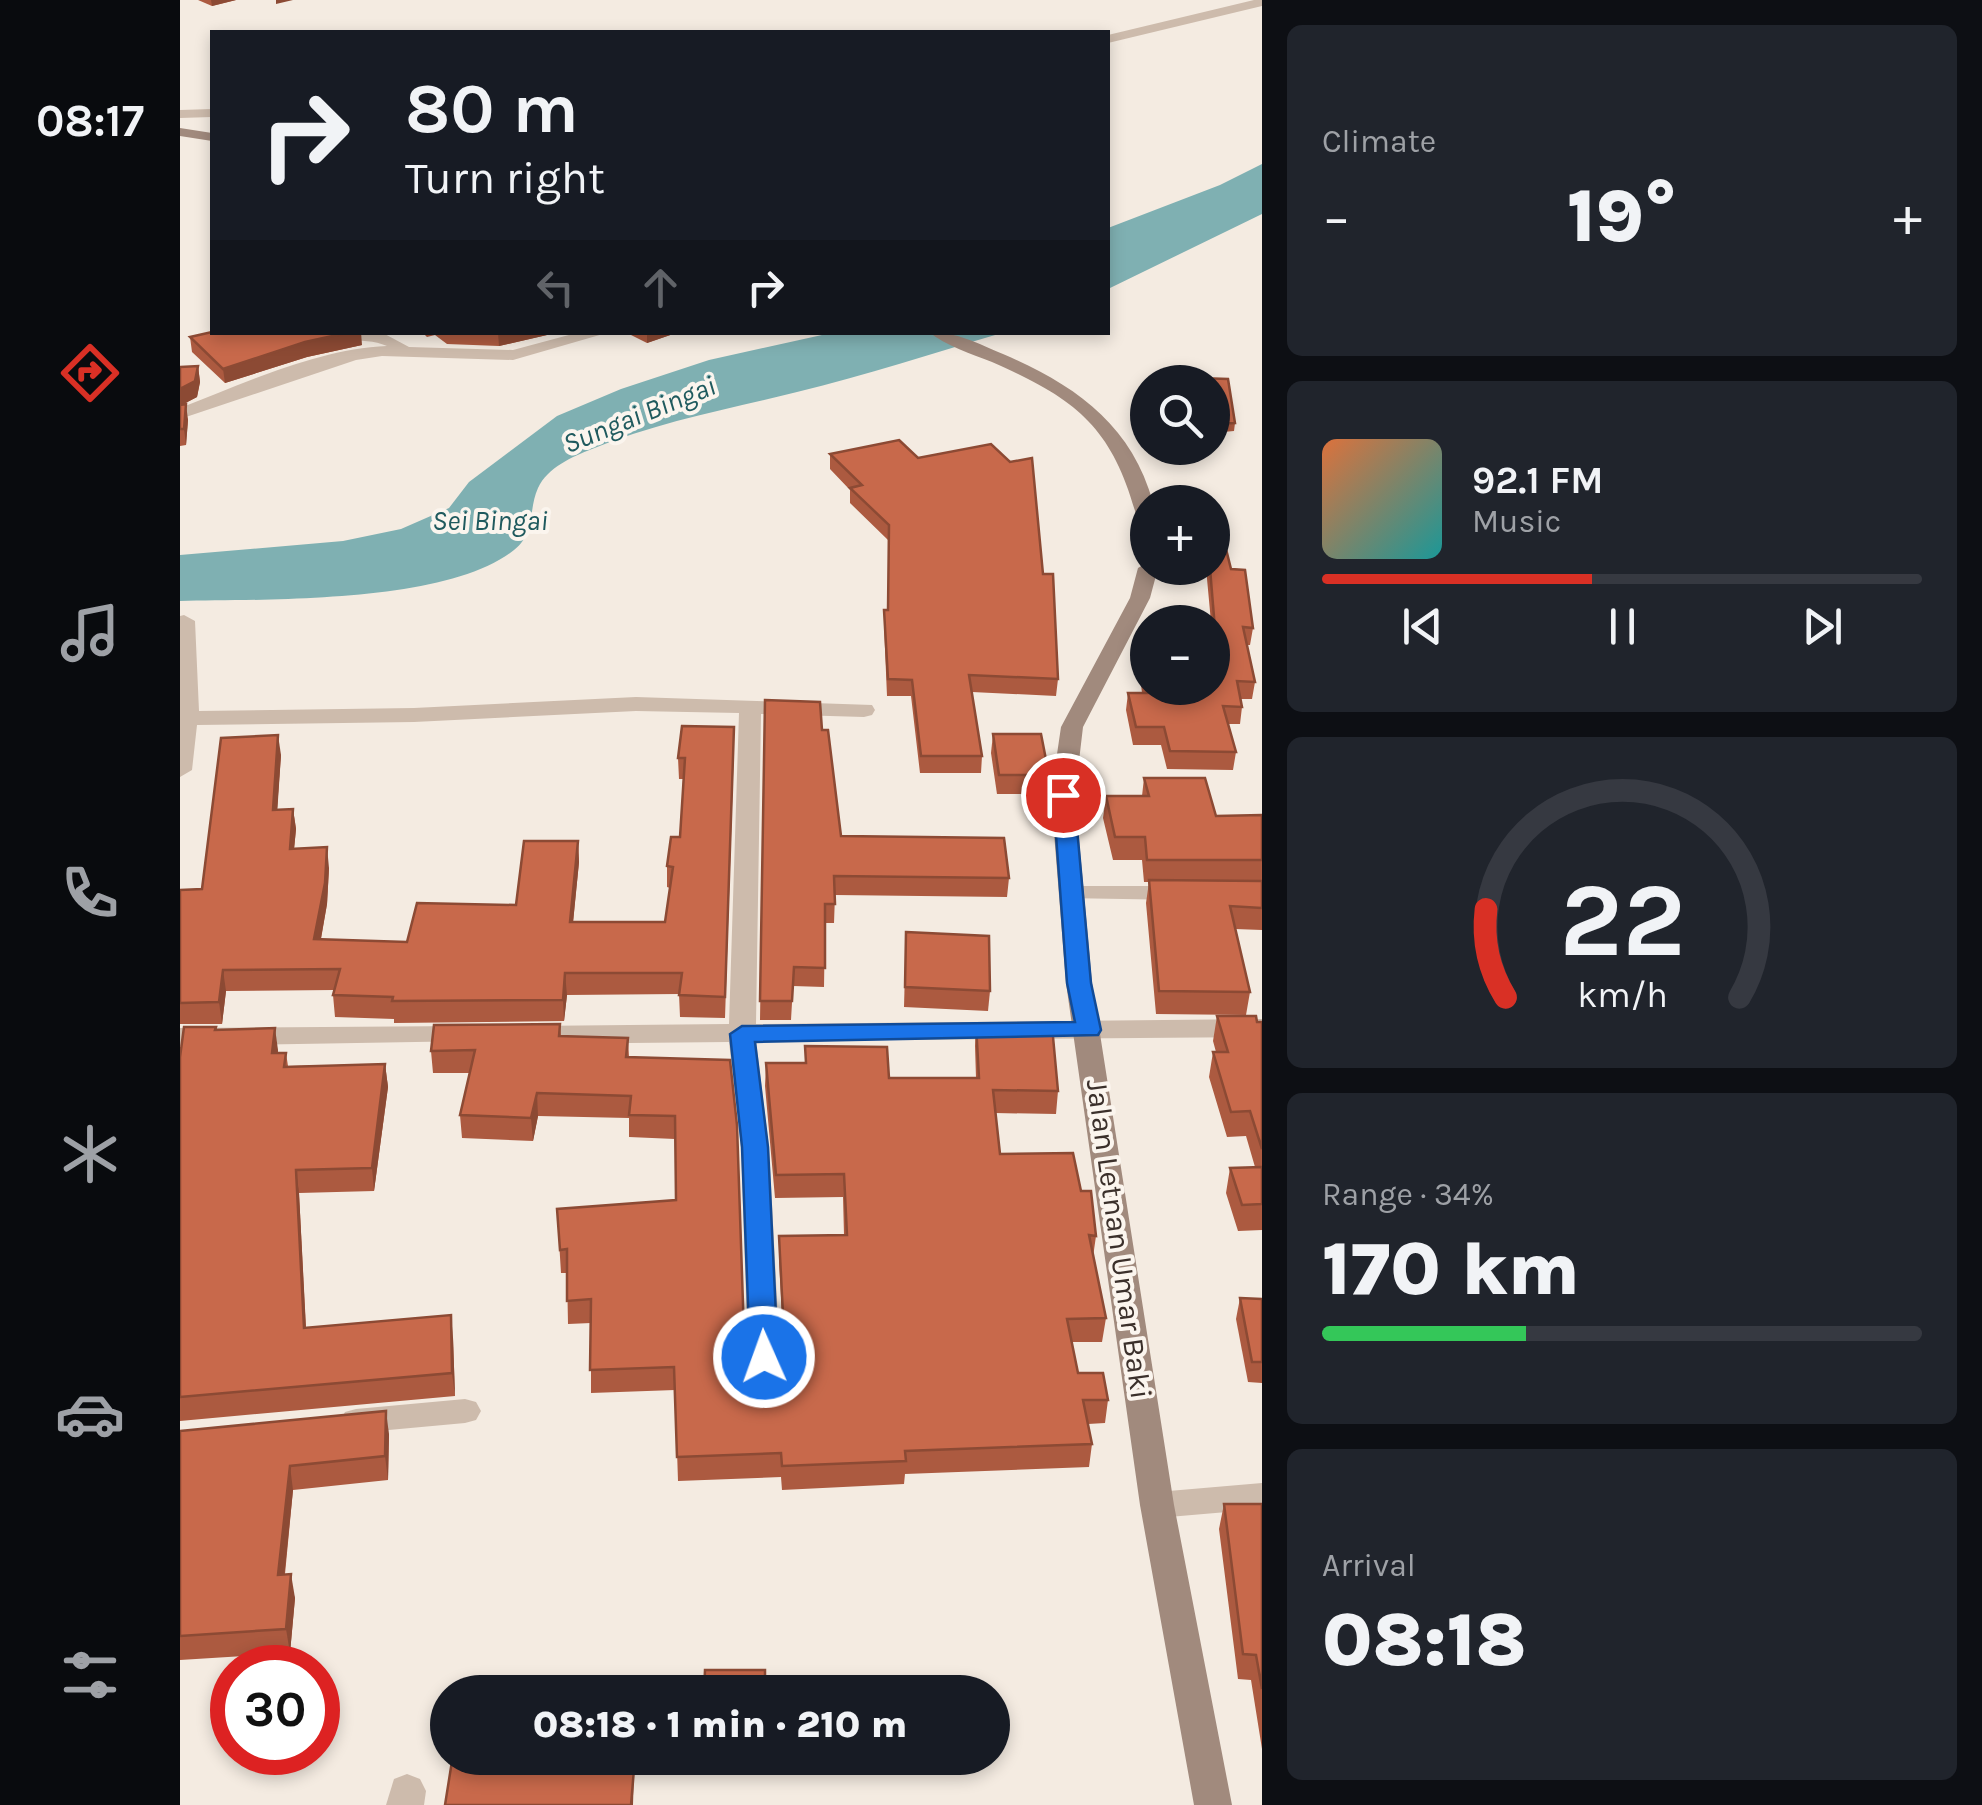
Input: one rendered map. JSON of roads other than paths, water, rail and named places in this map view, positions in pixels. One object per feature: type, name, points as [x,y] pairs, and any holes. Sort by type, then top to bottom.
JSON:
[{"type":"street","points":[[1110,39],[1262,2]]},
{"type":"street","points":[[180,114],[210,113]]},
{"type":"street","points":[[180,132],[210,138]]},
{"type":"street","points":[[330,335],[357,335]]},
{"type":"street","points":[[380,335],[404,351]]},
{"type":"street","points":[[180,414],[312,366],[354,355],[404,351],[513,355],[590,335]]},
{"type":"street","points":[[944,335],[1034,375],[1090,407],[1110,428],[1137,485]]},
{"type":"street","name":"Jalan Letnan Umar Baki","points":[[1143,585],[1072,726],[1063,795],[1079,983],[1158,1505],[1213,1805]]},
{"type":"street","points":[[181,766],[182,731],[188,718],[184,621]]},
{"type":"street","points":[[188,718],[414,715],[636,704],[864,710]]},
{"type":"street","points":[[750,709],[742,1034],[755,1147],[764,1357]]},
{"type":"street","points":[[1073,893],[1205,893]]},
{"type":"street","points":[[180,1037],[1262,1028]]},
{"type":"street","points":[[332,1424],[465,1411]]},
{"type":"street","points":[[1158,1505],[1262,1496]]},
{"type":"water","points":[[1262,164],[1262,214],[1110,288],[1110,227],[1220,185]]},
{"type":"water","name":"Sei Bingai","points":[[822,335],[995,335],[823,385],[667,424],[577,456],[542,481],[521,543],[484,568],[446,580],[354,595],[180,601],[180,555],[343,541],[401,529],[449,508],[469,482],[557,416],[621,389],[709,360]]},
{"type":"water label","name":"Sungai Bingai","points":[[639,414]]}]
